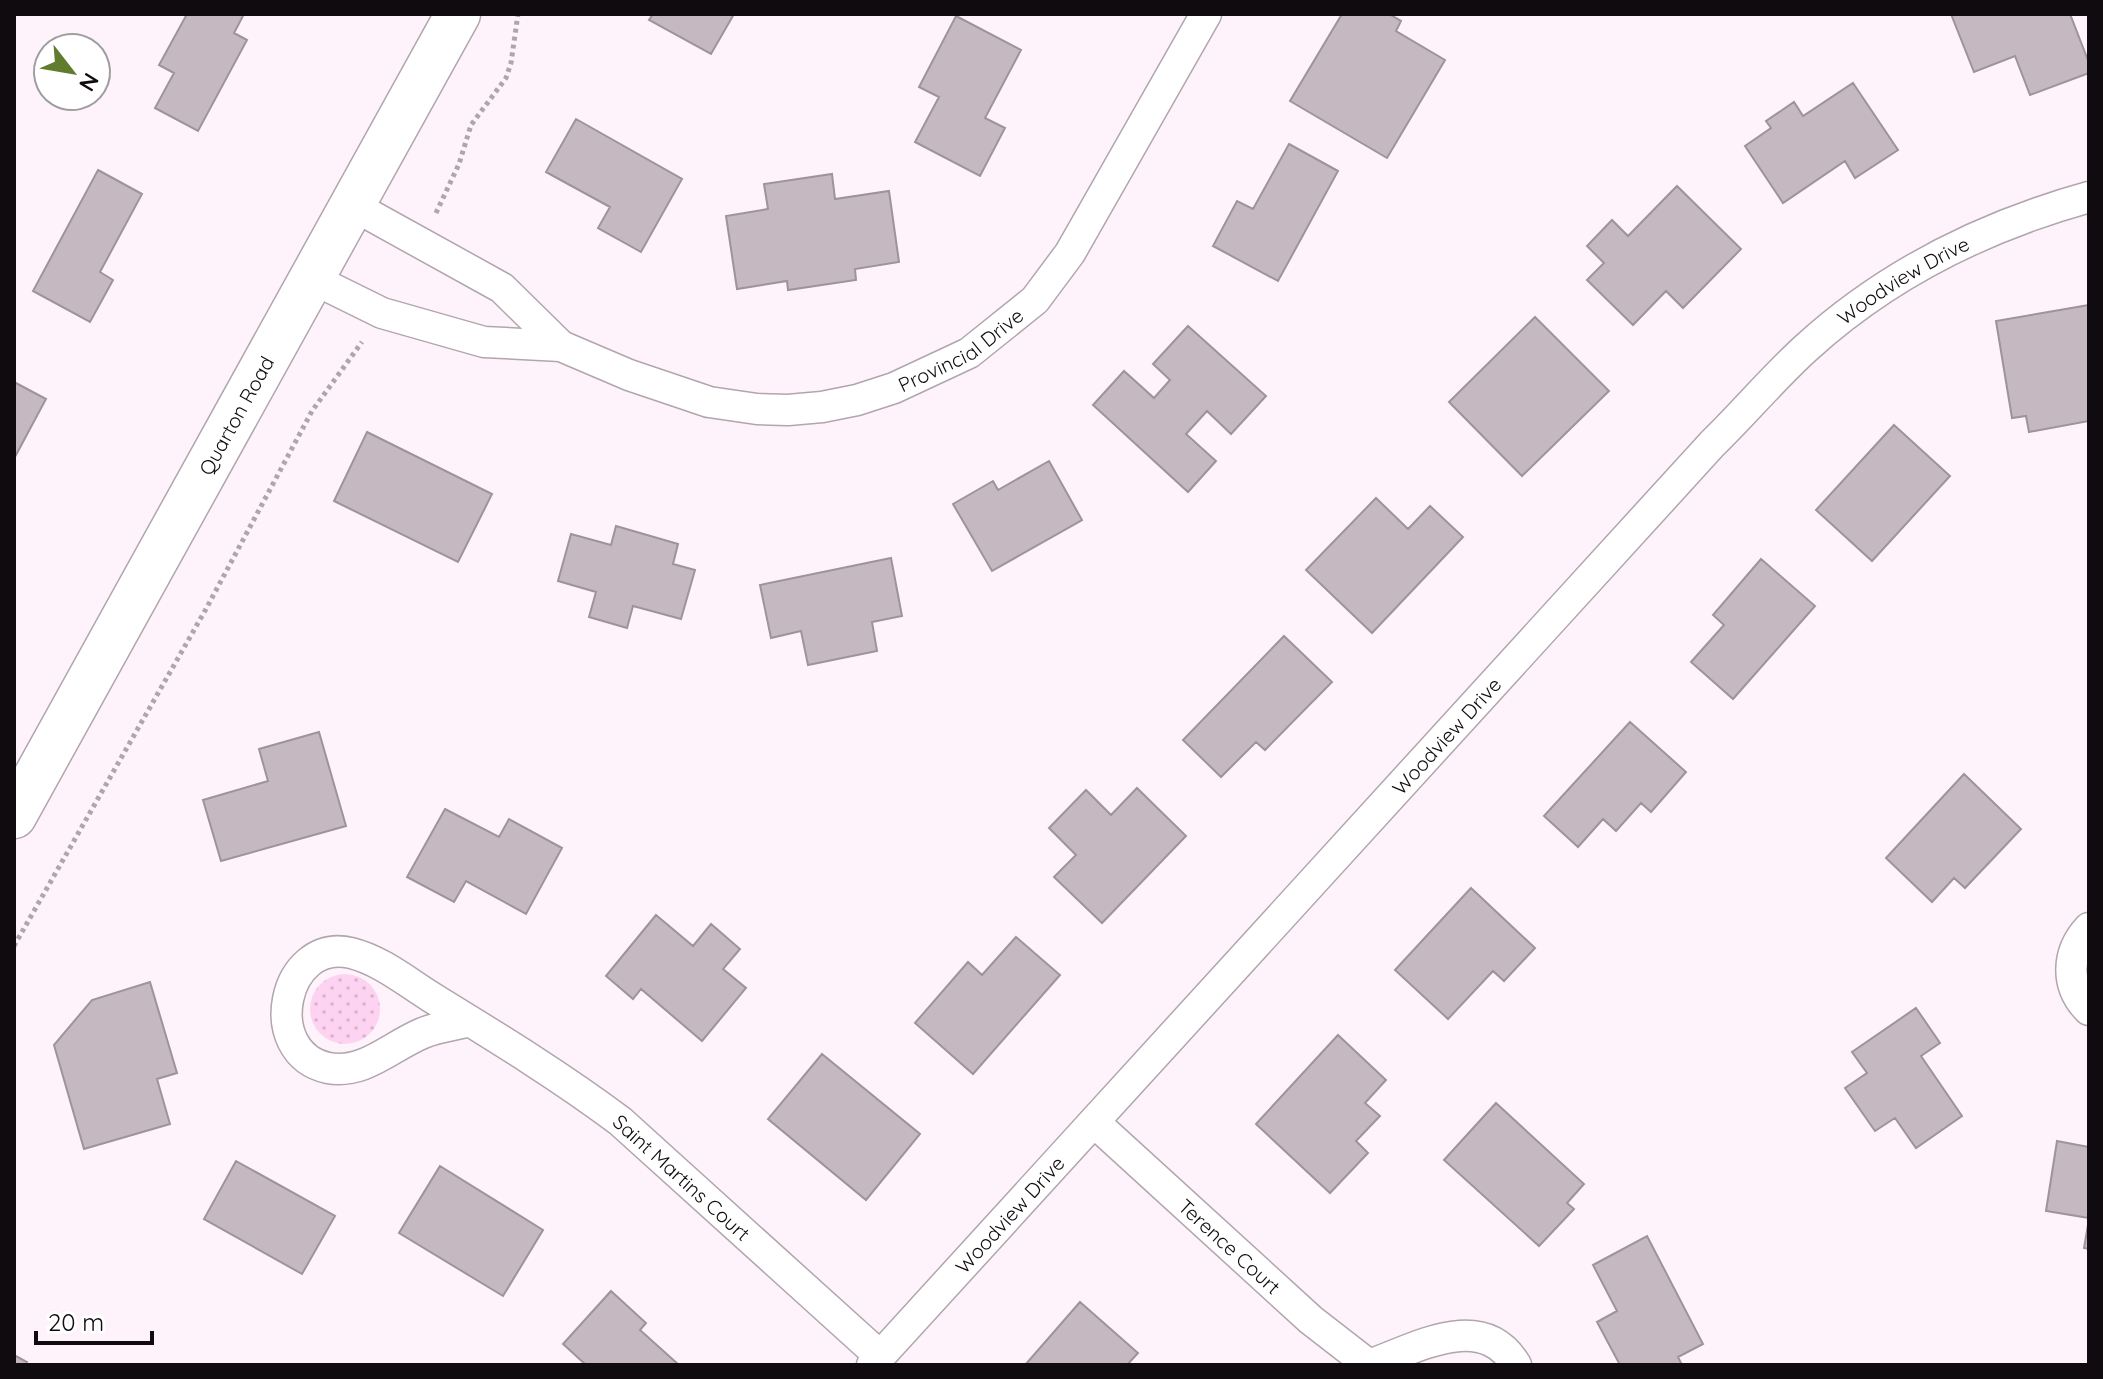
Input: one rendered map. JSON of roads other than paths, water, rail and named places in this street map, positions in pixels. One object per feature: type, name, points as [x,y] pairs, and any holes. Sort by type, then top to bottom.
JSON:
[{"type":"street","name":"Quarton Road","points":[[14,816],[458,14]]},
{"type":"street","name":"Provincial Drive","points":[[311,278],[382,313],[484,342],[561,346],[672,391],[709,402],[757,409],[822,407],[857,400],[894,388],[957,360],[1023,312],[1058,272],[1206,14]]},
{"type":"street","name":"Woodview Drive","points":[[876,1361],[1712,444],[1805,349],[1857,305],[1923,265],[2030,215],[2089,197]]},
{"type":"street","name":"Provincial Drive","points":[[352,205],[502,288],[561,346]]},
{"type":"street","points":[[2089,928],[2074,949],[2071,961],[2074,991],[2089,1010]]},
{"type":"street","name":"Saint Martins Court","points":[[470,1021],[424,1032],[369,1062],[344,1069],[326,1067],[300,1052],[289,1035],[285,1017],[287,999],[299,972],[316,958],[332,952],[351,953],[376,963],[470,1021],[574,1087],[620,1121],[876,1361]]},
{"type":"street","name":"Terence Court","points":[[1094,1122],[1311,1320],[1369,1365],[1454,1334],[1477,1336],[1512,1357],[1516,1365]]}]
